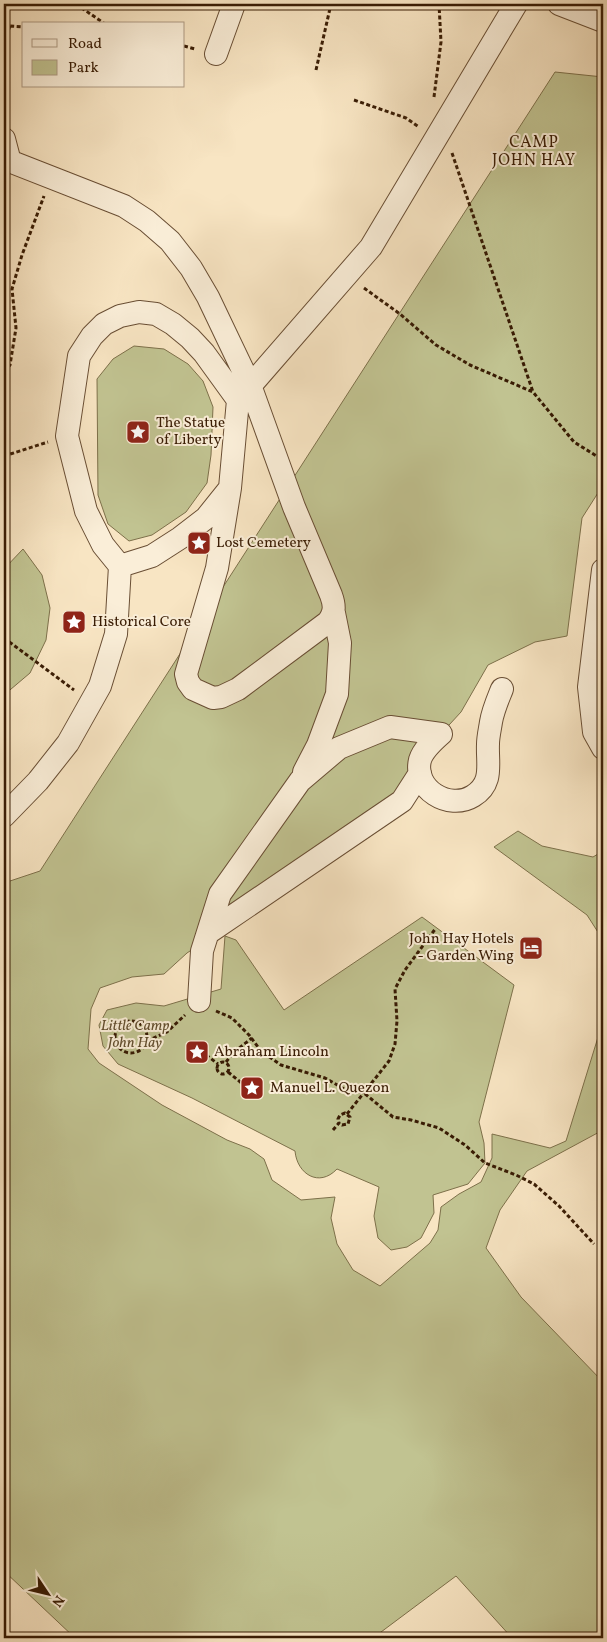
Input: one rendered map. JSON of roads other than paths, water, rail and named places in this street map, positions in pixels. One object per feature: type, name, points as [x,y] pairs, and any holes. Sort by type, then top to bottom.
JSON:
[{"type":"street","points":[[216,54],[234,4]]},
{"type":"street","points":[[334,613],[328,622],[238,688],[221,697],[213,698],[193,689],[188,682],[186,674],[218,568],[244,393],[371,247],[516,4]]},
{"type":"street","points":[[560,4],[603,21]]},
{"type":"street","points":[[4,139],[7,160],[124,206],[147,221],[170,241],[191,268],[208,298],[244,393],[294,507],[334,606],[340,643],[337,694],[318,745],[300,781],[220,894],[202,951],[198,1001]]},
{"type":"street","points":[[4,816],[38,781],[68,742],[100,686],[116,634],[120,566],[103,544],[86,511],[67,436],[79,356],[92,336],[104,324],[120,316],[139,312],[156,314],[174,324],[190,338],[244,393]]},
{"type":"street","points":[[120,566],[152,556],[180,538],[206,518],[230,488]]},
{"type":"street","points":[[603,570],[589,687],[594,732],[603,748]]},
{"type":"street","points":[[300,781],[339,748],[390,727],[441,734],[430,744],[422,756],[420,761],[422,779],[432,794],[442,799],[452,802],[473,796],[487,780],[489,769],[488,744],[492,718],[502,689]]},
{"type":"street","points":[[208,932],[402,801],[422,779]]},
{"type":"place","name":"The Statue of Liberty","points":[[138,432]]},
{"type":"place","name":"Lost Cemetery","points":[[199,543]]},
{"type":"place","name":"Historical Core","points":[[74,622]]},
{"type":"place","name":"John Hay Hotels - Garden Wing","points":[[531,948]]},
{"type":"place","name":"Abraham Lincoln","points":[[197,1052]]},
{"type":"place","name":"Manuel L. Quezon","points":[[252,1088]]},
{"type":"district","name":"CAMP JOHN HAY","points":[[534,152]]},
{"type":"park label","name":"Little Camp John Hay","points":[[135,1034]]}]
